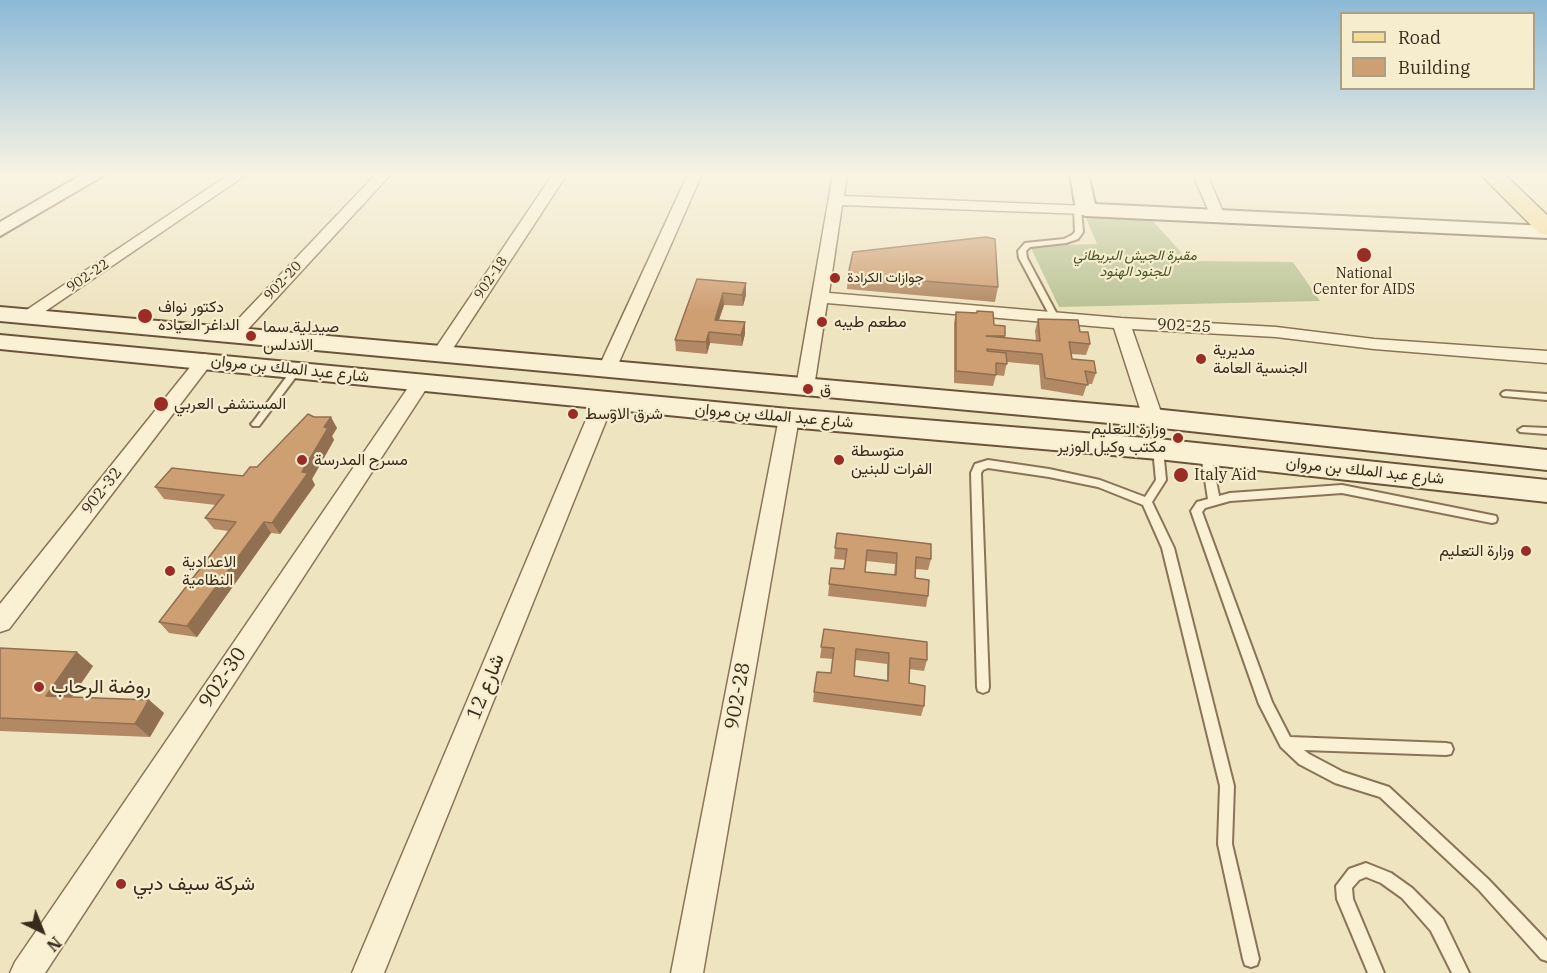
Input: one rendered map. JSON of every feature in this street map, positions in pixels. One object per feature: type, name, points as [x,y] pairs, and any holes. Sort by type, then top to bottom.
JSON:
[{"type":"street","points":[[0,230],[18,219]]},
{"type":"street","name":"902-22","points":[[25,317],[172,219]]},
{"type":"street","name":"902-20","points":[[232,336],[341,219]]},
{"type":"street","name":"902-18","points":[[442,352],[530,219]]},
{"type":"street","points":[[607,369],[675,219]]},
{"type":"street","points":[[805,387],[833,219]]},
{"type":"street","points":[[1279,219],[1547,230]]},
{"type":"street","name":"902-25","points":[[820,297],[1055,318],[1276,332],[1374,344],[1547,357]]},
{"type":"street","name":"شارع عبد الملك بن مروان","points":[[0,314],[232,336],[442,352],[1153,418],[1547,460]]},
{"type":"street","points":[[1121,323],[1153,418]]},
{"type":"street","name":"شارع عبد الملك بن مروان","points":[[0,342],[205,360],[604,401],[1158,449],[1547,491]]},
{"type":"street","points":[[293,370],[311,356],[316,348],[315,342]]},
{"type":"street","points":[[330,374],[328,367],[336,356],[356,345]]},
{"type":"street","name":"902-32","points":[[0,622],[205,360]]},
{"type":"street","name":"902-30","points":[[26,973],[421,383]]},
{"type":"street","name":"شارع 12","points":[[368,973],[604,401]]},
{"type":"street","points":[[1006,405],[1008,436]]},
{"type":"street","name":"902-28","points":[[687,973],[789,418]]},
{"type":"street","points":[[1264,430],[1275,462]]},
{"type":"lane","points":[[1055,318],[1023,258],[1022,250],[1028,245],[1066,241],[1075,237],[1079,232],[1081,219]]},
{"type":"lane","points":[[256,424],[293,370]]},
{"type":"lane","points":[[1506,394],[1547,397]]},
{"type":"lane","points":[[1523,430],[1547,431]]},
{"type":"lane","points":[[1147,502],[1161,480],[1158,449]]},
{"type":"lane","points":[[1206,454],[1214,500]]},
{"type":"lane","points":[[983,687],[976,473],[980,467],[988,464],[1049,473],[1100,484],[1147,502],[1168,548],[1227,786],[1225,844],[1251,959]]},
{"type":"lane","points":[[1492,519],[1342,489],[1289,490],[1214,500],[1201,505],[1196,511],[1266,704],[1286,743],[1304,759],[1340,778],[1384,792],[1483,884],[1547,953]]},
{"type":"lane","points":[[1286,743],[1446,749]]},
{"type":"lane","points":[[1376,973],[1345,899],[1344,886],[1354,874],[1366,870],[1386,878],[1407,893],[1437,925],[1461,973]]},
{"type":"green space","name":"مقبرة الجيش البريطاني للجنود الهنود","points":[[1087,219],[1151,219],[1189,261],[1293,262],[1320,301],[1059,307],[1030,246],[1097,244]]},
{"type":"building","points":[[986,237],[995,239],[998,287],[848,275],[853,252]]},
{"type":"building","points":[[697,279],[746,283],[742,295],[723,293],[715,320],[745,322],[741,335],[709,332],[706,342],[675,340]]},
{"type":"building","points":[[977,311],[993,312],[994,325],[1005,326],[1005,336],[986,336],[1040,341],[1038,319],[1078,320],[1080,332],[1088,332],[1090,344],[1069,342],[1072,359],[1094,361],[1096,373],[1085,371],[1088,385],[1045,378],[1042,354],[987,349],[987,351],[1006,353],[1007,364],[996,363],[996,375],[956,371],[956,312],[977,313]]},
{"type":"building","points":[[308,414],[314,417],[331,417],[324,427],[328,428],[302,472],[308,473],[272,523],[264,522],[187,626],[159,622],[236,522],[205,518],[224,495],[155,487],[172,468],[243,476],[250,467],[257,467]]},
{"type":"building","points":[[837,533],[931,544],[931,559],[916,557],[915,578],[929,580],[928,596],[829,584],[831,568],[844,569],[847,549],[835,548]],"holes":[[[867,550],[897,553],[896,575],[865,572]]]},
{"type":"building","points":[[824,629],[927,642],[927,660],[910,658],[909,683],[925,686],[924,706],[814,692],[817,672],[831,673],[834,648],[821,647]],"holes":[[[856,649],[889,653],[888,681],[854,676]]]},
{"type":"building","points":[[0,648],[77,652],[46,696],[149,700],[135,724],[0,718]]},
{"type":"place","name":"National Center for AIDS","points":[[1364,255]]},
{"type":"place","name":"جوازات الكرادة","points":[[835,278]]},
{"type":"place","name":"دكتور نواف الداغر العياده","points":[[145,316]]},
{"type":"place","name":"مطعم طيبه","points":[[822,322]]},
{"type":"place","name":"صيدلية سما الاندلس","points":[[251,336]]},
{"type":"place","name":"مديرية الجنسية العامة","points":[[1201,359]]},
{"type":"place","name":"ق","points":[[808,389]]},
{"type":"place","name":"المستشفى العربي","points":[[161,404]]},
{"type":"place","name":"شرق الاوسط","points":[[573,414]]},
{"type":"place","name":"وزارة التعليم مكتب وكيل الوزير","points":[[1178,438]]},
{"type":"place","name":"مسرح المدرسة","points":[[302,460]]},
{"type":"place","name":"متوسطة الفرات للبنين","points":[[839,460]]},
{"type":"place","name":"Italy Aid","points":[[1181,475]]},
{"type":"place","name":"وزارة التعليم","points":[[1526,551]]},
{"type":"place","name":"الاعدادية النظامية","points":[[170,571]]},
{"type":"place","name":"روضة الرحاب","points":[[39,687]]},
{"type":"place","name":"شركة سيف دبي","points":[[121,884]]}]
